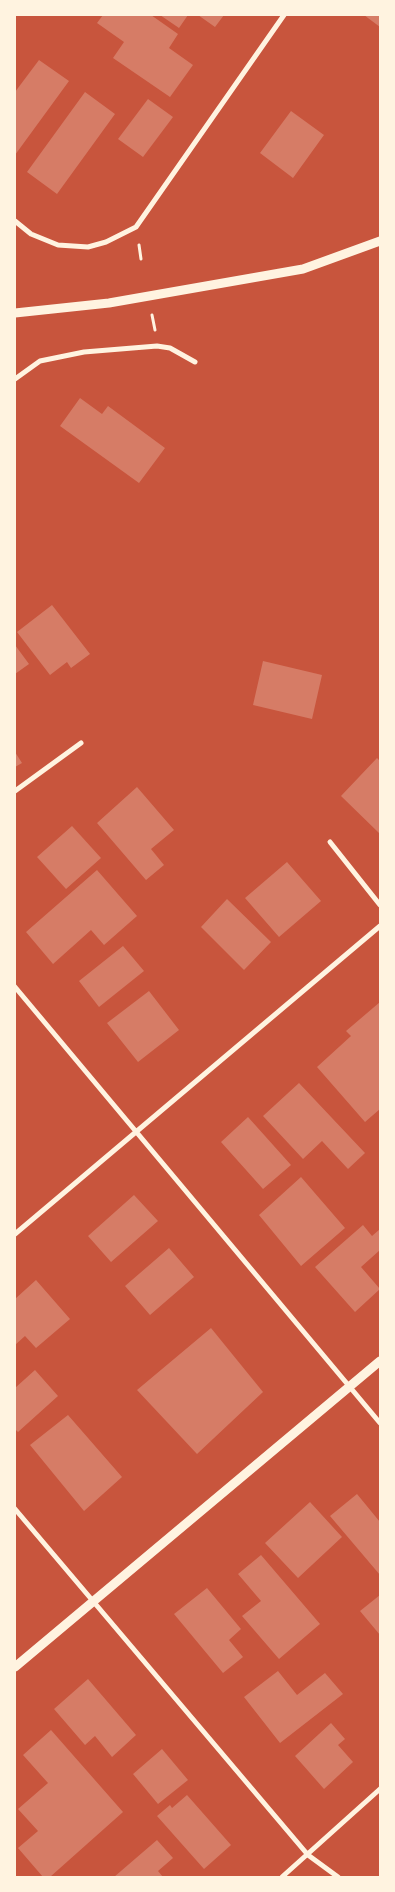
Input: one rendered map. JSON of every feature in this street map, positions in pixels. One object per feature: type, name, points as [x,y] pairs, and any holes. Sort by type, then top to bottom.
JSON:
[{"type":"street","points":[[15,221],[31,234],[58,245],[88,247],[106,242],[136,227],[284,15]]},
{"type":"street","points":[[15,313],[109,303],[304,270],[380,241]]},
{"type":"street","points":[[15,379],[40,362],[84,352],[157,346],[170,348],[194,362]]},
{"type":"street","points":[[15,791],[81,743]]},
{"type":"street","points":[[330,842],[380,905]]},
{"type":"street","points":[[15,1234],[134,1131],[380,926]]},
{"type":"street","points":[[15,988],[380,1423]]},
{"type":"street","points":[[15,1667],[380,1361]]},
{"type":"street","points":[[15,1509],[308,1855],[338,1877]]},
{"type":"street","points":[[282,1877],[380,1789]]},
{"type":"path","points":[[152,315],[155,329]]},
{"type":"building","points":[[103,15],[151,15],[178,34],[169,48],[193,65],[170,97],[113,58],[124,42],[97,23]]},
{"type":"building","points":[[160,15],[188,15],[179,28]]},
{"type":"building","points":[[198,15],[224,15],[215,27]]},
{"type":"building","points":[[364,15],[380,15],[380,27]]},
{"type":"building","points":[[39,60],[69,81],[15,155],[15,92]]},
{"type":"building","points":[[85,92],[115,114],[57,194],[27,172]]},
{"type":"building","points":[[148,99],[173,117],[143,157],[118,139]]},
{"type":"building","points":[[291,111],[324,135],[293,178],[260,153]]},
{"type":"building","points":[[80,398],[102,414],[108,406],[165,448],[139,483],[60,426]]},
{"type":"building","points":[[52,605],[90,654],[71,668],[67,662],[50,675],[17,632]]},
{"type":"building","points":[[15,645],[29,664],[15,674]]},
{"type":"building","points":[[263,661],[322,675],[312,719],[253,705]]},
{"type":"building","points":[[15,752],[22,763],[15,767]]},
{"type":"building","points":[[377,758],[380,761],[380,834],[341,796]]},
{"type":"building","points":[[137,787],[174,830],[151,849],[164,865],[146,880],[97,823]]},
{"type":"building","points":[[72,826],[101,858],[66,889],[37,857]]},
{"type":"building","points":[[287,862],[321,901],[279,937],[245,898]]},
{"type":"building","points":[[97,870],[137,916],[104,945],[91,930],[53,964],[26,932]]},
{"type":"building","points":[[227,899],[271,942],[244,970],[201,927]]},
{"type":"building","points":[[123,946],[144,971],[99,1007],[79,981]]},
{"type":"building","points":[[149,991],[179,1030],[138,1062],[107,1023]]},
{"type":"building","points":[[380,1002],[380,1109],[365,1122],[317,1067],[351,1036],[346,1031]]},
{"type":"building","points":[[299,1083],[365,1153],[348,1169],[322,1141],[303,1159],[263,1116]]},
{"type":"building","points":[[248,1117],[291,1165],[263,1189],[221,1142]]},
{"type":"building","points":[[301,1177],[345,1228],[301,1266],[259,1215]]},
{"type":"building","points":[[134,1195],[158,1221],[111,1262],[88,1236]]},
{"type":"building","points":[[363,1225],[372,1236],[380,1229],[380,1250],[361,1267],[380,1289],[355,1312],[315,1267]]},
{"type":"building","points":[[169,1248],[194,1277],[150,1315],[125,1286]]},
{"type":"building","points":[[36,1280],[70,1319],[36,1348],[25,1336],[15,1345],[15,1299]]},
{"type":"building","points":[[211,1328],[263,1392],[197,1454],[137,1390]]},
{"type":"building","points":[[35,1370],[58,1396],[18,1432],[15,1429],[15,1388]]},
{"type":"building","points":[[68,1415],[122,1477],[84,1511],[30,1445]]},
{"type":"building","points":[[357,1494],[380,1522],[380,1575],[330,1516]]},
{"type":"building","points":[[310,1502],[342,1537],[298,1578],[265,1543]]},
{"type":"building","points":[[261,1555],[320,1624],[279,1659],[242,1616],[261,1601],[238,1574]]},
{"type":"building","points":[[207,1588],[241,1629],[229,1640],[243,1657],[223,1673],[174,1614]]},
{"type":"building","points":[[380,1595],[380,1635],[360,1611]]},
{"type":"building","points":[[278,1671],[297,1695],[325,1673],[343,1694],[280,1743],[244,1697]]},
{"type":"building","points":[[88,1679],[136,1735],[112,1757],[95,1736],[85,1745],[54,1709]]},
{"type":"building","points":[[331,1723],[345,1739],[338,1745],[353,1762],[324,1789],[295,1756]]},
{"type":"building","points":[[51,1730],[123,1812],[50,1877],[43,1877],[18,1848],[38,1831],[18,1809],[48,1783],[23,1755]]},
{"type":"building","points":[[162,1749],[188,1780],[158,1804],[133,1774]]},
{"type":"building","points":[[187,1795],[231,1845],[204,1869],[157,1816],[170,1805],[172,1808]]},
{"type":"building","points":[[157,1840],[173,1858],[158,1871],[163,1877],[114,1877]]}]
